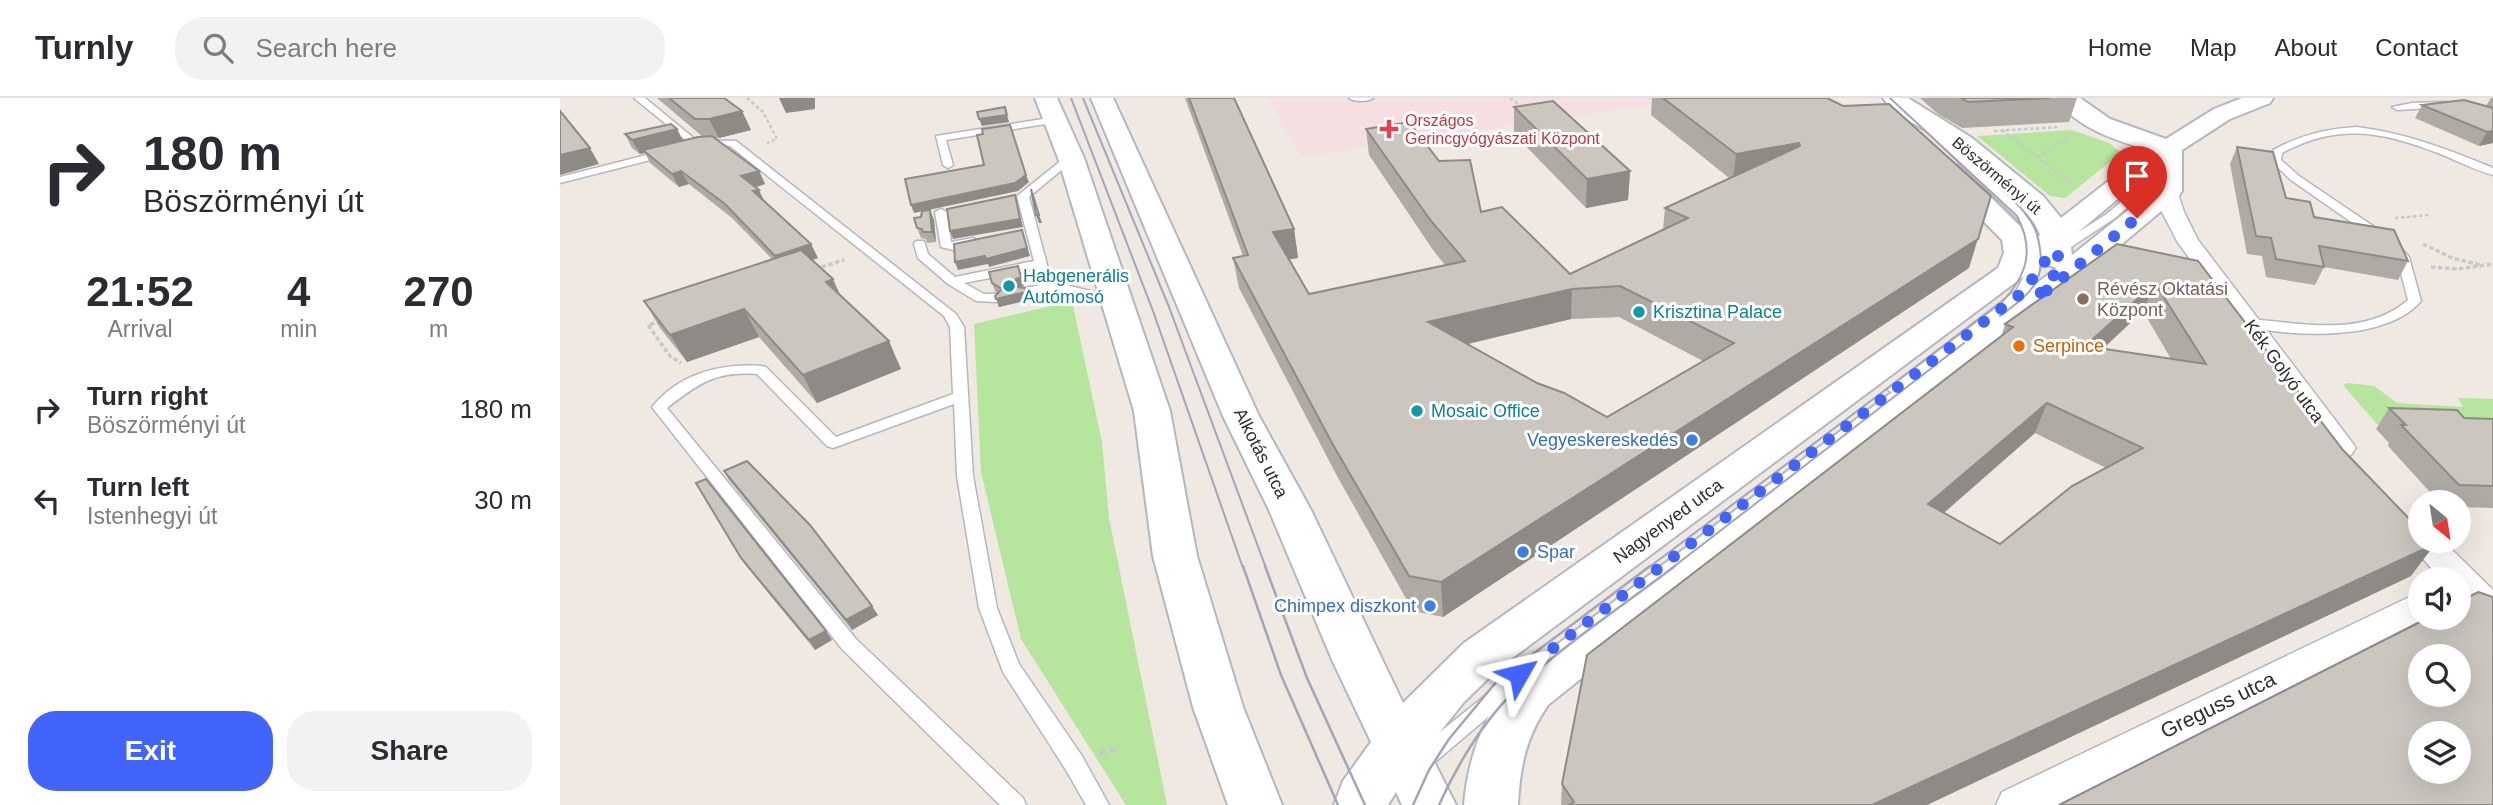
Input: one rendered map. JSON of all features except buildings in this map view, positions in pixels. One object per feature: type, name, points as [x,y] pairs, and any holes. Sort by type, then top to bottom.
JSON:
[{"type":"street","name":"Alkotás utca","points":[[1102,98],[1241,416],[1290,510],[1412,773]]},
{"type":"street","points":[[2067,98],[2083,115],[2164,151]]},
{"type":"street","points":[[2033,202],[2052,211],[2084,201],[2222,114],[2262,98]]},
{"type":"street","name":"Böszörményi út","points":[[1899,103],[1963,142],[2033,202],[2049,220],[2038,263],[2020,253],[2016,238],[1908,132],[1899,103]]},
{"type":"street","points":[[1050,109],[1070,158],[1119,303],[1152,411],[1175,556],[1214,695],[1255,805]]},
{"type":"street","points":[[1491,805],[1493,769],[1510,719],[1531,691],[2038,263],[2169,191],[2164,151]]},
{"type":"street","name":"Kék Golyó utca","points":[[2169,191],[2173,212],[2189,241],[2330,436],[2355,464]]},
{"type":"street","points":[[2038,263],[2084,201]]},
{"type":"street","name":"Nagyenyed utca","points":[[1361,805],[1362,798],[1412,773],[1452,681],[1481,656],[2038,263]]},
{"type":"street","points":[[2433,553],[2445,567]]},
{"type":"street","points":[[2471,594],[2493,611]]},
{"type":"street","name":"Greguss utca","points":[[2017,805],[2408,611]]},
{"type":"lane","points":[[639,98],[693,142],[704,144]]},
{"type":"lane","points":[[1354,98],[1368,98]]},
{"type":"lane","points":[[2449,98],[2493,118]]},
{"type":"lane","points":[[2398,107],[2439,102],[2459,104]]},
{"type":"lane","points":[[948,165],[940,138],[1050,109]]},
{"type":"lane","points":[[2249,323],[2340,328],[2374,324],[2398,315],[2415,300],[2405,262],[2391,244],[2295,178],[2276,161],[2277,152],[2292,141],[2327,131],[2351,130],[2421,143],[2493,172]]},
{"type":"lane","points":[[560,180],[704,144],[732,143],[950,314],[957,327],[965,476],[988,608],[1010,667],[1074,763],[1098,805]]},
{"type":"lane","points":[[1688,547],[2022,293],[2038,263],[2111,216],[2150,182],[2164,151]]},
{"type":"lane","points":[[1007,200],[1023,196],[1070,158]]},
{"type":"lane","points":[[1023,196],[1044,277],[1055,286],[1119,303]]},
{"type":"lane","points":[[955,210],[936,214],[945,244],[953,246],[992,239]]},
{"type":"lane","points":[[1019,234],[1032,231]]},
{"type":"lane","points":[[920,244],[922,255],[952,281],[981,298],[996,298]]},
{"type":"lane","points":[[952,281],[1040,264]]},
{"type":"lane","points":[[1026,292],[1055,286]]},
{"type":"lane","points":[[961,396],[833,443],[761,370],[734,368],[701,375],[659,407],[849,644],[1015,805]]},
{"type":"lane","points":[[1373,805],[1539,659]]},
{"type":"path","points":[[747,98],[763,112],[777,139],[765,143]]},
{"type":"path","points":[[1510,98],[1520,108],[1531,106]]},
{"type":"path","points":[[1991,131],[2062,127]]},
{"type":"path","points":[[2002,130],[2038,158],[2084,201]]},
{"type":"path","points":[[2038,158],[2077,130]]},
{"type":"path","points":[[2414,239],[2444,255],[2481,265]]},
{"type":"path","points":[[805,272],[871,250]]},
{"type":"path","points":[[2405,262],[2458,269],[2493,264]]},
{"type":"path","points":[[661,321],[648,325],[670,356],[701,375]]},
{"type":"shaded area","name":"Országos Gerincgyógyászati Központ","points":[[1268,98],[1683,98],[1686,100],[1301,157]]},
{"type":"green space","points":[[2072,130],[2109,143],[2121,153],[2065,198],[2050,196],[1977,136]]},
{"type":"green space","points":[[1072,301],[1102,442],[1109,518],[1167,805],[1126,805],[1021,639],[981,472],[974,324]]},
{"type":"green space","points":[[2348,383],[2374,386],[2397,403],[2463,407],[2458,398],[2493,399],[2493,436],[2443,427],[2377,424],[2343,385]]},
{"type":"tram line","points":[[1071,98],[1153,311],[1243,568]]},
{"type":"tram line","points":[[1083,98],[1169,307],[1266,568]]},
{"type":"tram line","points":[[1648,568],[2001,303],[2017,283],[2026,262],[2027,251],[2023,228],[2017,216],[1890,98]]},
{"type":"tram line","points":[[2000,316],[2027,294],[2038,278],[2041,257],[2037,235],[2025,213]]},
{"type":"tram line","points":[[1672,568],[1964,343]]},
{"type":"tram line","points":[[1243,566],[1281,675],[1338,805]]},
{"type":"tram line","points":[[1265,566],[1307,678],[1365,805]]},
{"type":"tram line","points":[[1413,805],[1429,770],[1449,739],[1497,681],[1650,566]]},
{"type":"tram line","points":[[1439,805],[1476,739],[1512,694],[1561,651],[1675,566]]},
{"type":"place","name":"Országos Gerincgyógyászati Központ","points":[[1389,129]]},
{"type":"place","name":"Habgenerális Autómosó","points":[[1009,286]]},
{"type":"place","name":"Révész Oktatási Központ","points":[[2083,299]]},
{"type":"place","name":"Krisztina Palace","points":[[1639,312]]},
{"type":"place","name":"Serpince","points":[[2019,346]]},
{"type":"place","name":"Mosaic Office","points":[[1417,411]]},
{"type":"place","name":"Vegyeskereskedés","points":[[1692,440]]},
{"type":"place","name":"Spar","points":[[1523,552]]},
{"type":"place","name":"Chimpex diszkont","points":[[1430,606]]},
{"type":"route","points":[[1519,674],[2022,293],[2035,269],[2043,261],[2057,251],[2060,267],[2036,299],[2137,218]]}]
